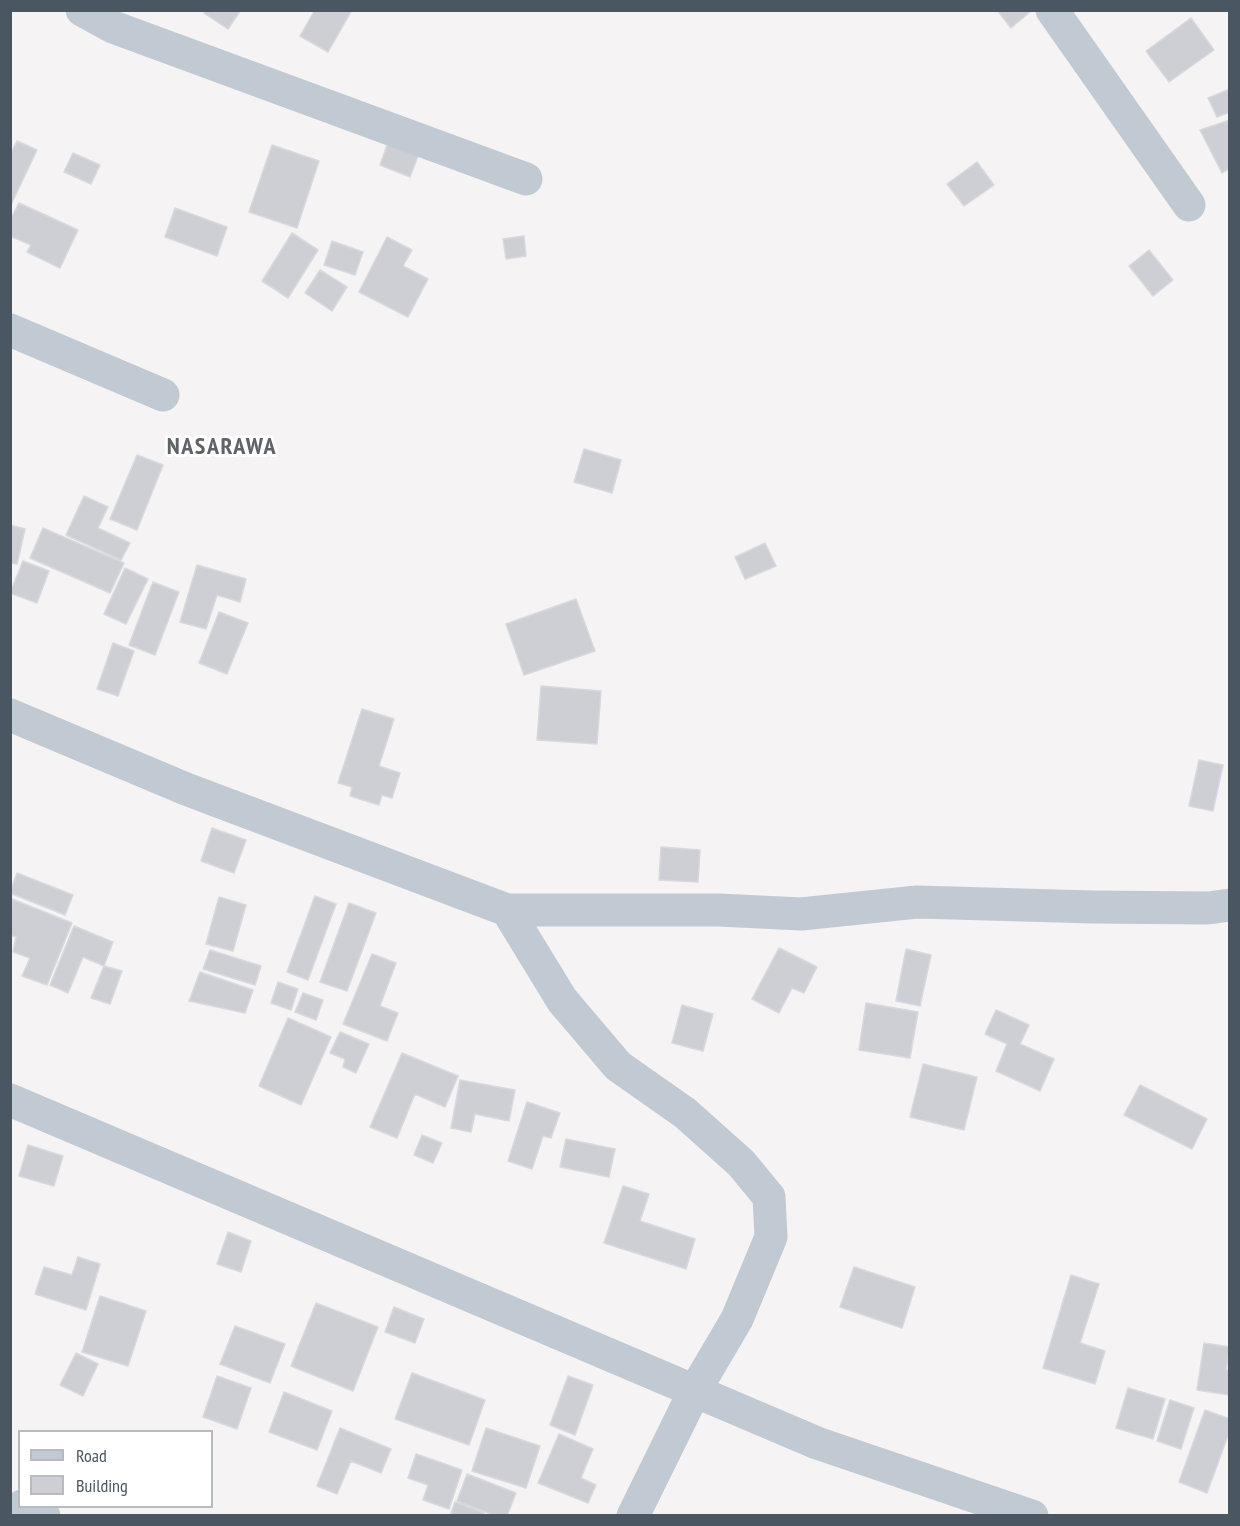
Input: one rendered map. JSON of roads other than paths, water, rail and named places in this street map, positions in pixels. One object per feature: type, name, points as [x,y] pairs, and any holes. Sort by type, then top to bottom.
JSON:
[{"type":"street","points":[[82,10],[113,27],[526,179]]},
{"type":"street","points":[[1052,10],[1189,205]]},
{"type":"street","points":[[10,330],[163,395]]},
{"type":"street","points":[[10,715],[186,789],[507,910],[719,910],[801,914],[917,902],[1093,907],[1208,908],[1230,905]]},
{"type":"street","points":[[507,910],[562,1000],[618,1066],[685,1113],[741,1163],[769,1197],[771,1237],[736,1318],[694,1392],[633,1515]]},
{"type":"street","points":[[10,1100],[818,1443],[1032,1515]]},
{"type":"district","name":"NASARAWA","points":[[222,447]]}]
